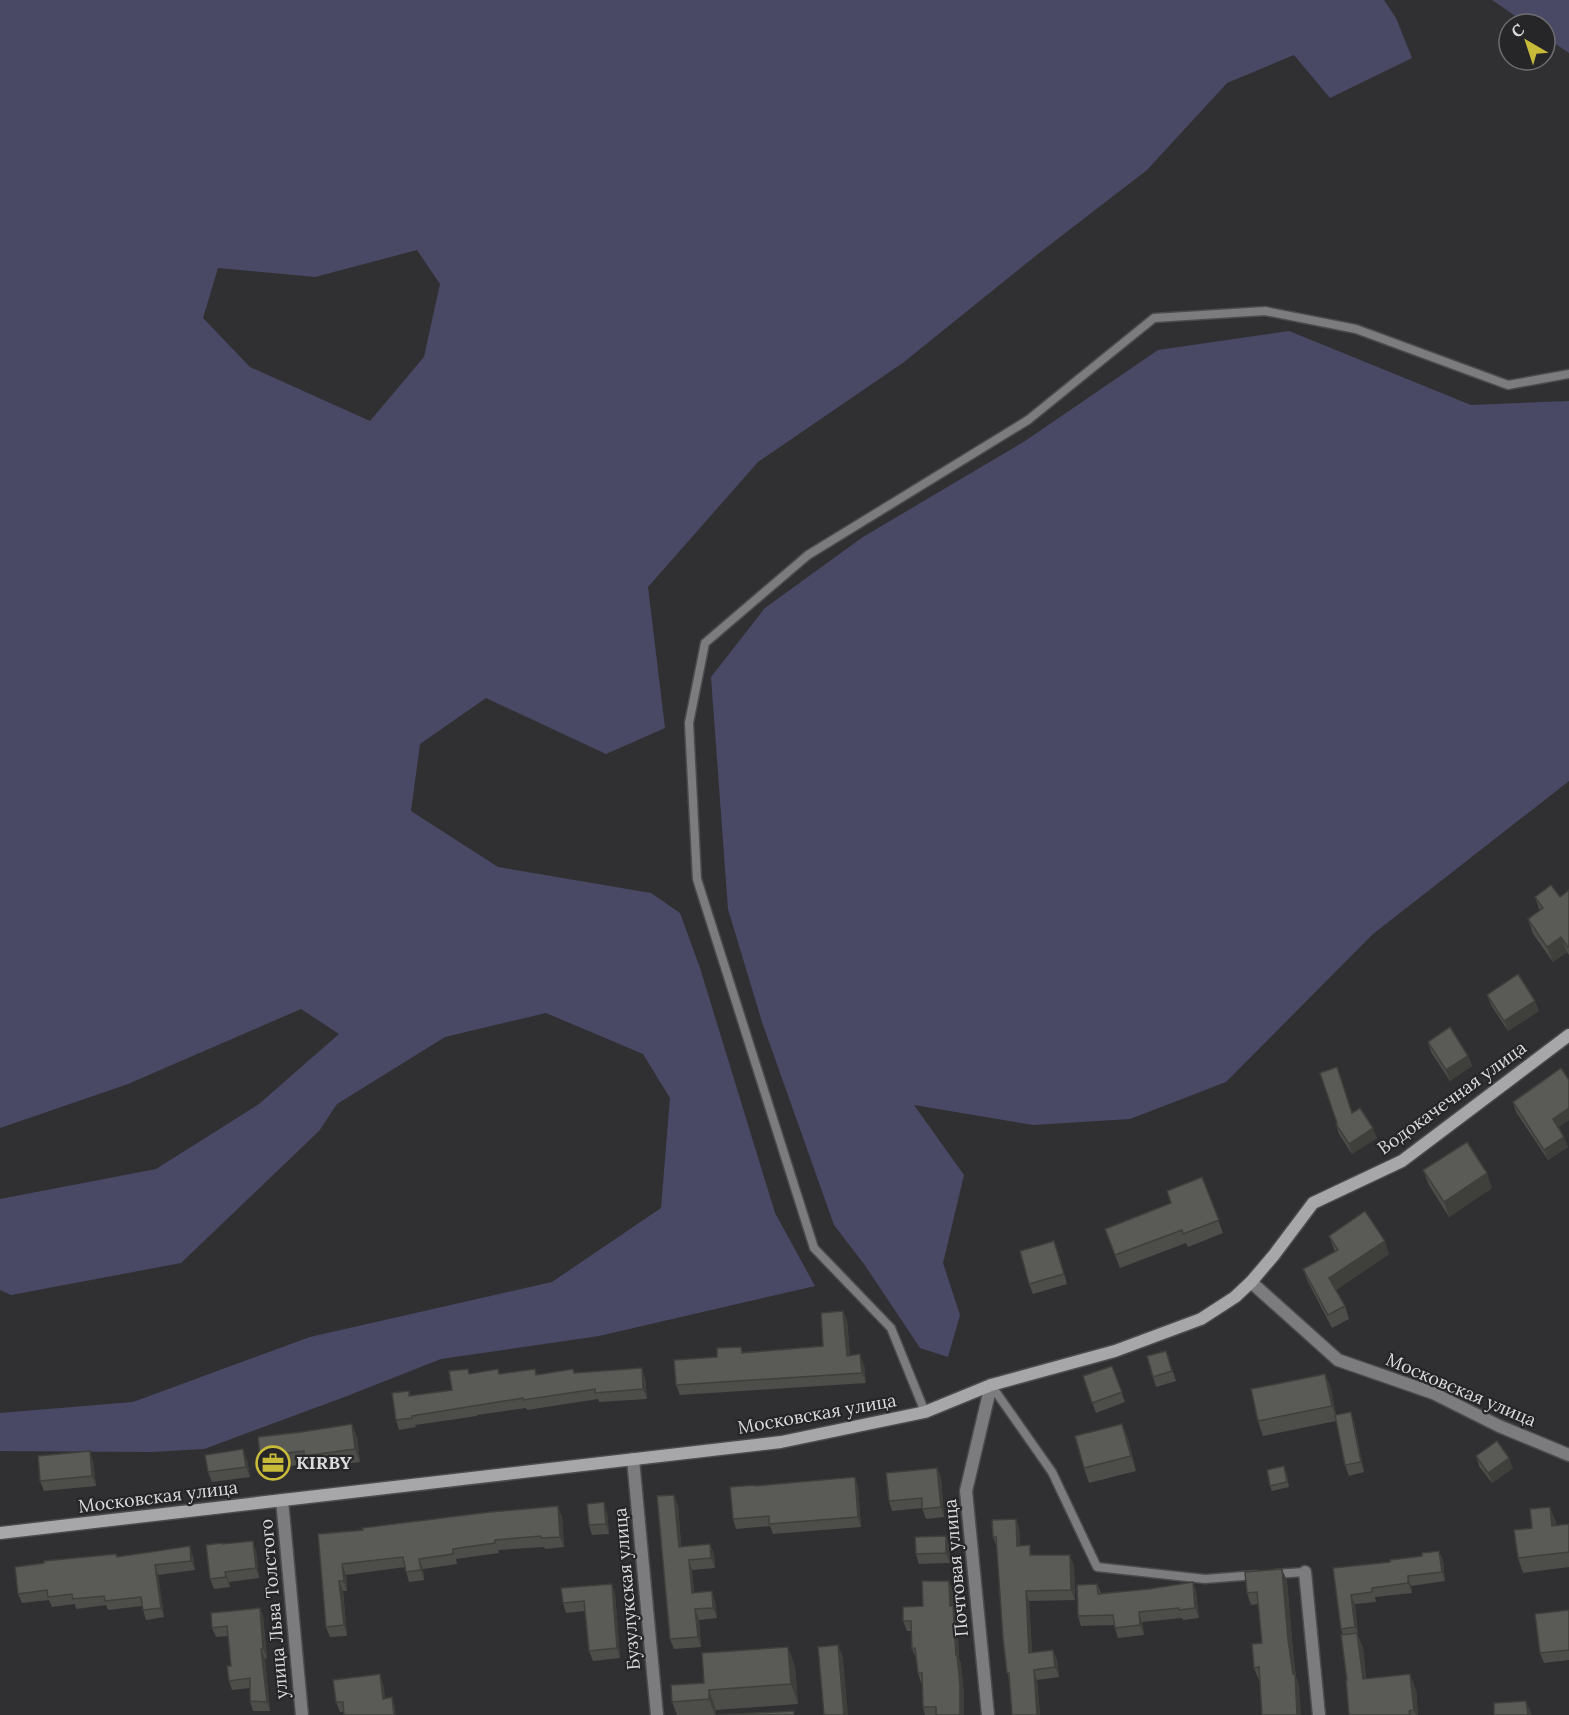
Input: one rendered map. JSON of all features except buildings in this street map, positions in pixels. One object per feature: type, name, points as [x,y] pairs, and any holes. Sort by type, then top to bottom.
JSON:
[{"type":"street","name":"Водокачечная улица","points":[[1251,1282],[1313,1203],[1401,1161],[1569,1035]]},
{"type":"street","name":"Московская улица","points":[[0,1533],[781,1442],[925,1412],[991,1385],[1115,1351],[1201,1319],[1235,1297],[1251,1282],[1338,1360],[1433,1393],[1499,1426],[1569,1455]]},
{"type":"street","name":"Почтовая улица","points":[[988,1715],[966,1491],[991,1385]]},
{"type":"street","name":"Бузулукская улица","points":[[633,1459],[657,1715]]},
{"type":"street","name":"улица Льва Толстого","points":[[282,1500],[302,1715]]},
{"type":"street","points":[[1305,1572],[1319,1715]]},
{"type":"lane","points":[[925,1412],[891,1328],[814,1248],[697,879],[689,723],[705,643],[808,555],[1028,420],[1154,318],[1265,311],[1356,329],[1508,385],[1569,374]]},
{"type":"lane","points":[[991,1385],[1052,1472],[1097,1567],[1205,1579],[1305,1572]]},
{"type":"shaded area","points":[[0,0],[1384,0],[1396,18],[1412,58],[1330,98],[1294,55],[1227,83],[1147,170],[904,362],[758,462],[648,587],[665,728],[606,754],[486,698],[420,744],[411,811],[498,867],[651,893],[680,913],[700,968],[775,1213],[815,1286],[599,1336],[441,1359],[204,1449],[152,1452],[0,1451],[0,1413],[133,1402],[310,1337],[552,1282],[661,1208],[670,1098],[643,1054],[546,1013],[445,1037],[337,1104],[319,1131],[181,1263],[11,1295],[0,1290],[0,1199],[156,1169],[259,1104],[339,1034],[301,1009],[128,1084],[0,1128]],"holes":[[[417,250],[440,284],[424,357],[370,421],[250,367],[203,318],[218,268],[315,277]]]},
{"type":"shaded area","points":[[1492,0],[1569,0],[1569,53],[1557,45],[1557,12],[1510,12]]},
{"type":"shaded area","points":[[1289,331],[1471,405],[1569,401],[1569,781],[1373,934],[1226,1082],[1130,1119],[1033,1125],[914,1105],[964,1175],[943,1263],[960,1315],[948,1357],[920,1348],[864,1264],[834,1225],[762,1022],[728,909],[711,677],[765,608],[863,537],[1025,441],[1158,350]]},
{"type":"place","name":"KIRBY","points":[[273,1463]]}]
